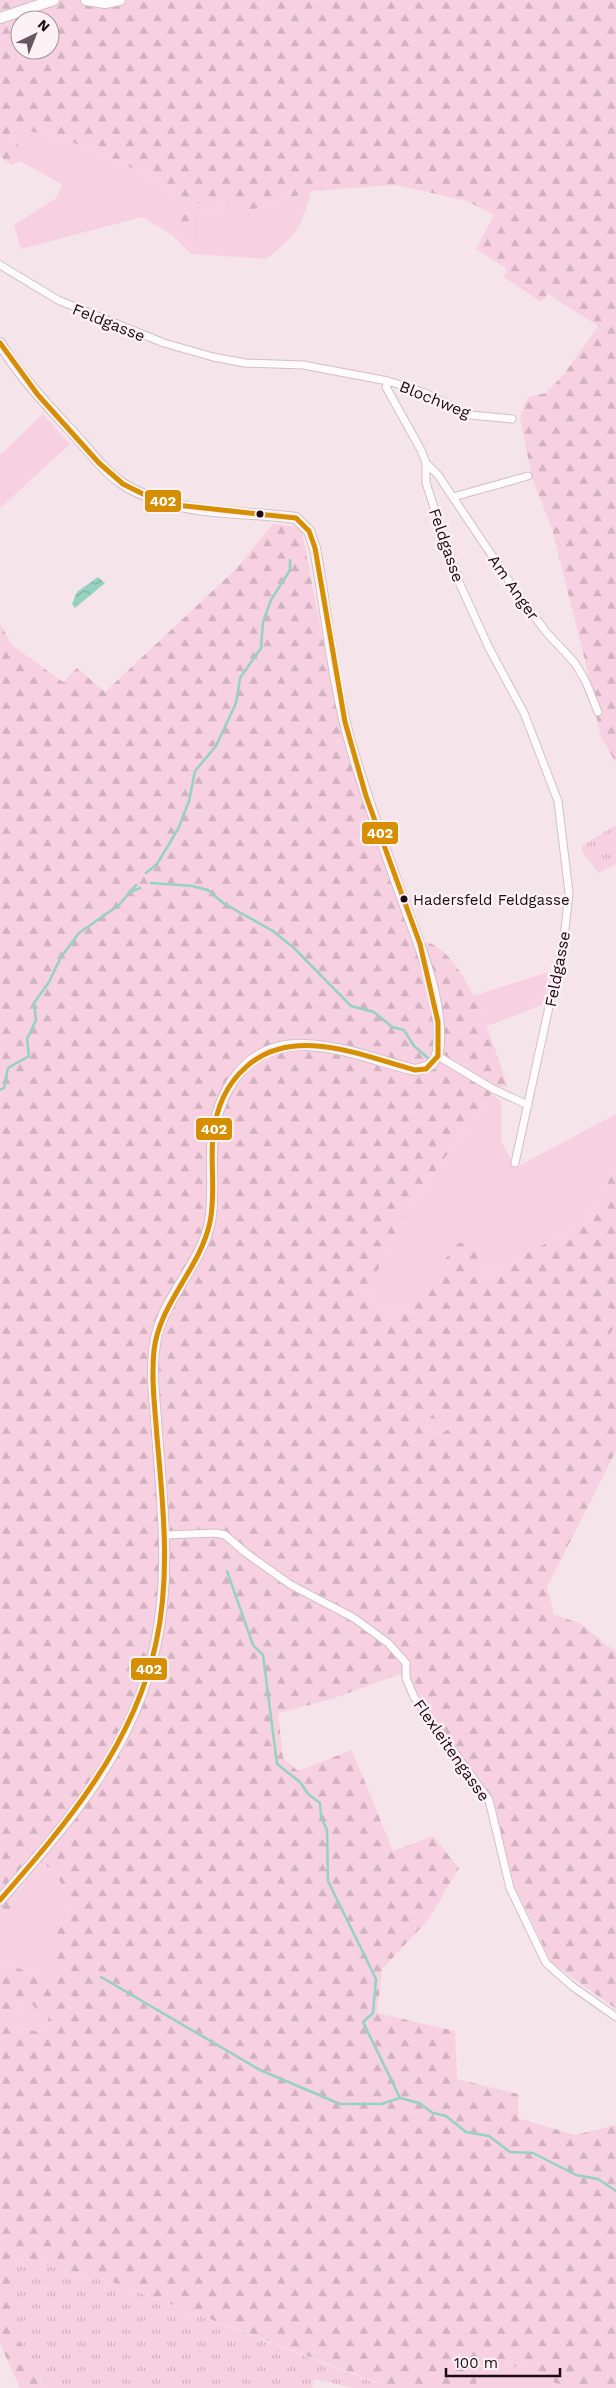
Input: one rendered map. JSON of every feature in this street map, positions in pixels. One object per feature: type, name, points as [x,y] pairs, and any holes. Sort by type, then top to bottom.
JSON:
[{"type":"street","points":[[0,18],[54,0]]},
{"type":"street","points":[[86,0],[105,3],[120,0]]},
{"type":"street","name":"Feldgasse","points":[[0,265],[58,300],[164,343],[213,357],[245,363],[303,365],[388,380],[386,387],[421,450],[426,464],[426,483],[458,582],[474,618],[528,722],[558,801],[569,893],[564,938],[515,1163]]},
{"type":"street","points":[[0,343],[14,364],[48,406],[105,469],[118,481],[131,489],[159,501],[179,505],[296,518],[309,531],[316,548],[345,722],[366,796],[420,944],[438,1022],[438,1056],[426,1069],[415,1070],[324,1046],[281,1046],[254,1059],[231,1082],[223,1098],[213,1136],[212,1201],[204,1242],[176,1290],[157,1334],[153,1373],[166,1535],[164,1600],[156,1646],[137,1709],[87,1798],[0,1900]]},
{"type":"street","name":"Blochweg","points":[[388,380],[425,393],[470,415],[512,419]]},
{"type":"street","name":"Am Anger","points":[[426,464],[438,475],[547,633],[575,663],[586,682],[598,712]]},
{"type":"street","points":[[453,497],[528,476]]},
{"type":"street","points":[[438,1056],[493,1089],[528,1105]]},
{"type":"street","name":"Flexleitengasse","points":[[166,1535],[216,1532],[226,1535],[246,1553],[292,1585],[354,1618],[388,1643],[406,1663],[406,1678],[414,1696],[489,1800],[510,1888],[546,1962],[572,1986],[616,2017]]},
{"type":"green space","points":[[0,0],[616,0],[616,763],[600,735],[585,660],[552,529],[532,478],[520,417],[528,397],[546,393],[565,373],[598,326],[548,294],[541,302],[504,277],[507,269],[476,249],[494,215],[467,201],[396,185],[311,191],[252,210],[231,208],[225,201],[220,204],[219,210],[208,213],[200,203],[192,204],[193,247],[173,223],[185,200],[168,188],[103,154],[35,132],[14,130],[8,136],[19,146],[20,161],[11,165],[0,156]]},
{"type":"green space","points":[[14,130],[35,132],[80,145],[126,165],[168,188],[185,200],[193,246],[192,204],[200,203],[208,213],[219,210],[220,204],[225,201],[252,210],[311,191],[304,214],[296,230],[284,244],[266,259],[191,254],[171,234],[142,217],[21,249],[14,225],[55,199],[63,185],[20,161],[19,146],[7,136]]},
{"type":"green space","points":[[43,414],[70,444],[0,508],[0,455]]},
{"type":"green space","points":[[273,524],[301,527],[339,722],[413,941],[432,944],[446,954],[458,969],[479,1008],[508,1087],[500,1086],[491,1094],[406,1211],[365,1297],[392,1314],[408,1306],[457,1244],[475,1238],[479,1269],[489,1275],[503,1265],[582,1225],[592,1213],[616,1166],[616,1310],[602,1306],[615,1325],[606,1342],[616,1349],[616,1451],[547,1587],[554,1614],[581,1624],[608,1646],[616,1650],[616,2009],[551,1962],[510,1876],[491,1799],[403,1673],[332,1699],[278,1713],[283,1758],[298,1771],[352,1750],[393,1851],[433,1836],[459,1868],[428,1920],[382,1969],[377,2013],[455,2031],[457,2079],[518,2094],[518,2118],[575,2135],[616,2125],[616,2388],[564,2388],[527,2367],[474,2365],[477,2388],[378,2388],[376,2382],[109,2281],[9,2255],[43,2388],[20,2388],[0,2344],[0,1961],[41,1977],[53,1977],[53,1945],[69,1897],[53,1869],[41,1864],[19,1889],[0,1931],[0,624],[12,645],[63,682],[77,668],[105,692],[237,568]],"holes":[[[429,1418],[448,1421],[452,1427],[441,1434],[430,1432],[426,1425]],[[28,2001],[38,2010],[50,2008],[48,2021],[37,2032],[17,2026],[14,2018],[20,2008]]]},
{"type":"green space","points":[[616,825],[616,864],[599,873],[582,852],[582,846]]},
{"type":"green space","points":[[548,972],[545,1004],[487,1026],[473,996]]},
{"type":"green space","points":[[491,1094],[501,1101],[501,1140],[515,1168],[616,1114],[616,1166],[592,1213],[582,1225],[503,1265],[489,1275],[479,1269],[425,1287],[408,1306],[392,1314],[365,1297],[406,1211]]},
{"type":"green space","points":[[601,1305],[616,1310],[616,1349],[606,1342]]},
{"type":"green space","points":[[429,1418],[448,1421],[452,1427],[441,1434],[430,1432],[426,1425]]},
{"type":"green space","points":[[41,1864],[53,1869],[69,1897],[53,1945],[53,1977],[41,1977],[0,1961],[0,1930],[3,1920],[17,1894]]},
{"type":"green space","points":[[29,2001],[50,2007],[48,2021],[37,2032],[17,2026],[14,2018],[20,2008]]},
{"type":"green space","points":[[9,2255],[109,2281],[376,2383],[378,2388],[354,2388],[314,2379],[312,2388],[43,2388],[41,2378],[12,2330]]},
{"type":"green space","points":[[474,2365],[527,2367],[564,2388],[477,2388]]},
{"type":"water","points":[[98,577],[105,583],[75,608],[72,604],[77,592]]},
{"type":"waterway","points":[[146,873],[157,864],[178,829],[189,801],[195,771],[216,746],[236,703],[240,678],[261,648],[263,622],[271,600],[290,570],[290,560]]},
{"type":"waterway","points":[[151,883],[192,886],[208,890],[223,903],[273,931],[294,948],[351,1006],[374,1012],[392,1027],[404,1030],[414,1046],[428,1058]]},
{"type":"waterway","points":[[0,1090],[4,1088],[8,1068],[29,1056],[27,1039],[36,1020],[34,1003],[49,982],[61,957],[79,933],[119,905],[136,885]]},
{"type":"waterway","points":[[130,892],[140,888]]},
{"type":"waterway","points":[[227,1571],[253,1645],[263,1655],[277,1764],[300,1782],[308,1794],[320,1803],[321,1817],[327,1830],[328,1881],[376,1979],[373,2013],[363,2022],[400,2098],[419,2103],[433,2113],[446,2116],[466,2132],[489,2136],[510,2152],[533,2153],[576,2175],[598,2179],[616,2191]]},
{"type":"waterway","points":[[101,1977],[260,2070],[340,2104],[381,2104],[400,2098]]},
{"type":"transit line","name":"402","points":[[0,343],[38,395],[99,463],[123,484],[149,497],[176,505],[296,518],[309,531],[315,548],[345,722],[366,796],[420,944],[438,1022],[438,1056]]},
{"type":"transit line","name":"402","points":[[0,1900],[50,1842],[95,1781],[115,1749],[132,1715],[146,1680],[161,1617],[164,1566],[163,1514],[154,1394],[154,1350],[164,1316],[198,1255],[210,1222],[213,1200],[213,1135],[219,1107],[227,1090],[245,1068],[264,1055],[284,1048],[305,1046],[328,1047],[415,1070],[426,1069],[438,1056]]},
{"type":"place","name":"Hadersfeld Feldgasse","points":[[404,899]]}]
